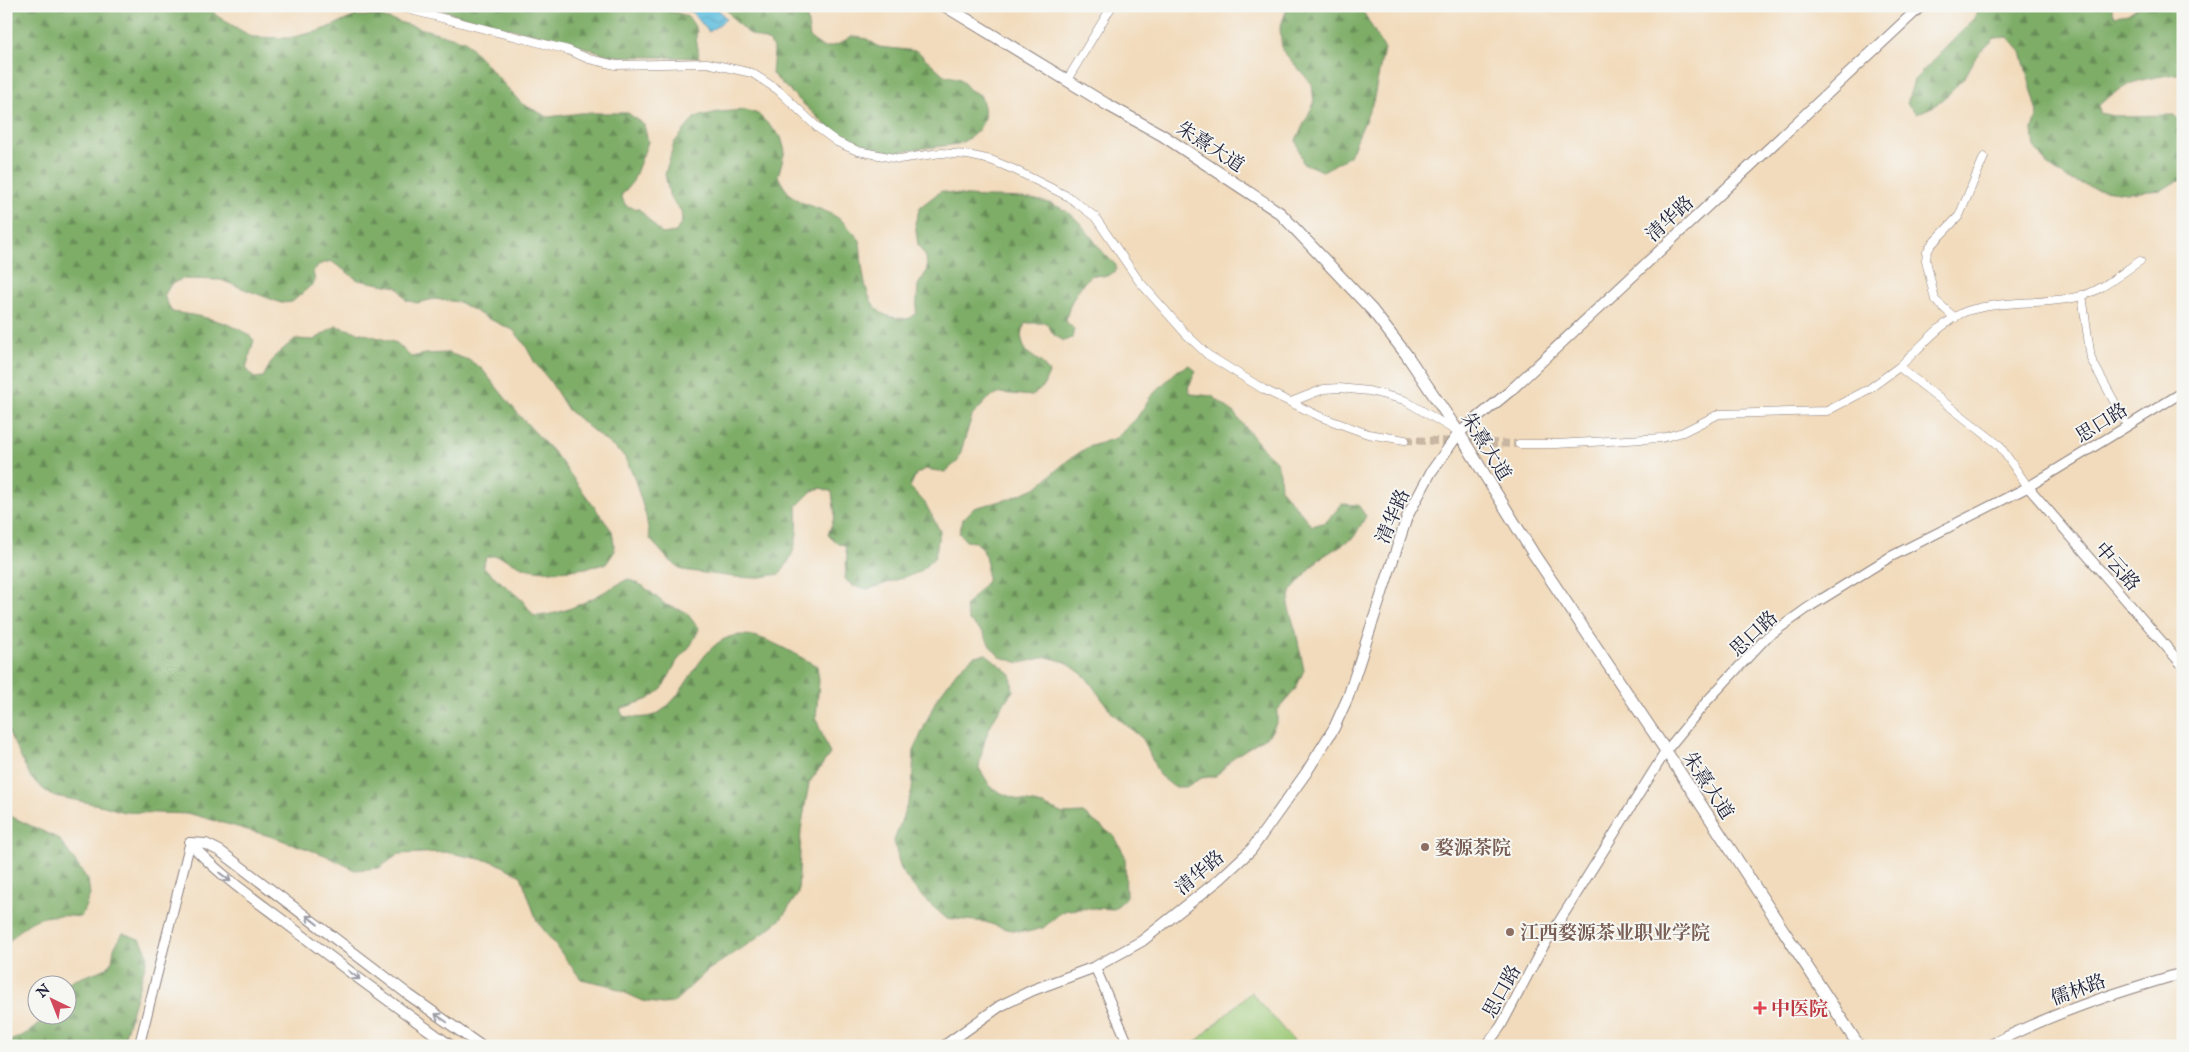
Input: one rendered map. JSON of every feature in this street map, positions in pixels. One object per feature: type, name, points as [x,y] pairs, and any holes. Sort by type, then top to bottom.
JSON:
[{"type":"main road","name":"朱熹大道","points":[[945,6],[1106,104],[1162,135],[1280,213],[1372,310],[1406,354],[1460,433],[1533,553],[1666,751],[1859,1046]]},
{"type":"main road","name":"清华路","points":[[944,1046],[1000,1006],[1048,983],[1095,967],[1142,941],[1220,879],[1250,850],[1306,773],[1334,728],[1348,697],[1407,517],[1431,472],[1460,433],[1509,392],[1921,6]]},
{"type":"main road","points":[[190,843],[208,863],[326,954],[451,1046]]},
{"type":"main road","points":[[190,843],[206,844],[220,850],[409,995],[481,1046]]},
{"type":"main road","name":"儒林路","points":[[1988,1046],[2010,1034],[2097,1000],[2183,973]]},
{"type":"street","points":[[395,6],[568,50],[603,63],[616,65],[706,63],[752,73],[778,90],[824,133],[837,142],[858,151],[899,159],[941,154],[968,155],[991,160],[1070,197],[1095,217],[1139,281],[1186,334],[1208,354],[1263,389],[1321,417],[1368,434],[1405,440]]},
{"type":"street","points":[[1067,80],[1112,6]]},
{"type":"street","points":[[1955,318],[1935,300],[1926,260],[1927,252],[1931,245],[1959,216],[1984,157]]},
{"type":"street","points":[[1518,444],[1556,444],[1662,438],[1683,432],[1719,414],[1827,412],[1870,389],[1899,367],[1955,318],[1966,311],[2082,296],[2095,290],[2140,261]]},
{"type":"street","points":[[2082,296],[2091,359],[2127,425]]},
{"type":"street","points":[[1899,367],[1999,445],[2028,487]]},
{"type":"street","points":[[1291,402],[1324,389],[1339,388],[1369,391],[1411,404],[1460,433]]},
{"type":"street","name":"思口路","points":[[1486,1046],[1501,1026],[1545,944],[1666,751],[1707,701],[1767,637],[1809,607],[1890,557],[2028,487],[2183,392]]},
{"type":"street","name":"中云路","points":[[2028,487],[2183,666]]},
{"type":"street","points":[[138,1046],[190,843]]},
{"type":"street","points":[[1095,967],[1129,1046]]},
{"type":"green space","points":[[6,6],[208,6],[217,16],[252,37],[289,38],[319,31],[356,16],[378,16],[465,41],[522,104],[548,117],[581,113],[628,113],[644,125],[648,142],[633,181],[621,196],[626,206],[639,209],[662,234],[676,232],[682,221],[681,211],[670,198],[665,174],[674,143],[695,117],[718,112],[746,110],[758,114],[781,137],[785,151],[778,176],[784,187],[797,200],[838,218],[860,240],[863,270],[868,292],[877,310],[890,317],[908,319],[916,313],[918,285],[927,271],[926,257],[918,245],[915,223],[920,207],[941,191],[968,196],[1031,199],[1055,205],[1066,211],[1080,223],[1116,265],[1116,271],[1107,276],[1091,275],[1075,296],[1069,308],[1066,321],[1074,329],[1072,338],[1064,341],[1054,335],[1046,323],[1025,323],[1021,336],[1025,351],[1042,363],[1049,373],[1043,387],[1032,396],[1001,393],[989,398],[972,416],[958,461],[945,472],[925,469],[916,474],[910,487],[925,503],[940,531],[935,557],[920,572],[869,589],[853,586],[845,579],[847,556],[845,545],[838,544],[828,535],[835,515],[832,492],[821,488],[812,491],[797,506],[794,550],[780,574],[754,578],[682,570],[668,559],[650,539],[646,516],[633,474],[624,456],[568,410],[550,381],[535,363],[524,343],[513,330],[459,302],[434,299],[417,303],[406,300],[398,287],[358,280],[331,261],[321,264],[313,271],[315,282],[292,302],[281,303],[221,280],[182,279],[171,284],[164,296],[172,312],[216,320],[237,328],[254,340],[246,368],[254,378],[263,377],[275,356],[295,339],[314,340],[336,326],[397,343],[411,357],[448,353],[469,360],[482,369],[519,415],[556,455],[612,531],[615,551],[606,564],[578,569],[558,571],[529,569],[498,556],[486,557],[483,567],[522,600],[534,616],[547,615],[571,608],[628,579],[643,586],[666,605],[686,612],[699,629],[691,645],[677,661],[662,689],[649,699],[620,709],[623,716],[647,717],[660,712],[671,703],[706,654],[717,644],[729,637],[743,635],[761,638],[817,666],[819,680],[816,719],[830,754],[809,783],[801,830],[798,894],[781,919],[756,939],[708,970],[673,1003],[662,1004],[643,1001],[608,985],[581,979],[537,921],[521,876],[495,862],[445,852],[399,854],[379,868],[355,870],[325,855],[273,837],[191,814],[124,812],[50,795],[31,778],[6,727]]},
{"type":"green space","points":[[427,6],[659,6],[685,15],[693,23],[697,31],[698,58],[612,56],[555,38],[484,23]]},
{"type":"green space","points":[[723,6],[824,6],[813,8],[807,18],[810,38],[824,48],[839,44],[852,36],[867,39],[879,47],[917,51],[944,75],[960,79],[970,90],[980,95],[984,111],[982,124],[973,135],[958,144],[893,152],[858,146],[836,135],[772,74],[774,51],[770,42],[747,32]]},
{"type":"green space","points":[[1288,6],[1360,6],[1384,48],[1373,102],[1350,156],[1323,171],[1303,163],[1296,140],[1314,103],[1312,84],[1282,50],[1280,28]]},
{"type":"green space","points":[[1981,6],[2111,6],[2115,16],[2128,14],[2139,6],[2183,6],[2183,73],[2138,81],[2120,89],[2099,105],[2100,113],[2113,116],[2174,115],[2183,124],[2183,180],[2175,182],[2162,190],[2126,193],[2096,189],[2066,178],[2049,166],[2035,149],[2033,130],[2038,113],[2021,52],[2008,37],[1995,38],[1977,55],[1966,75],[1950,93],[1934,106],[1917,114],[1907,104],[1914,80],[1972,21]]},
{"type":"green space","points":[[1189,365],[1196,371],[1188,388],[1191,394],[1212,396],[1233,412],[1264,450],[1276,461],[1280,473],[1281,489],[1312,526],[1326,522],[1342,504],[1358,505],[1366,516],[1354,537],[1319,559],[1292,589],[1288,605],[1304,670],[1296,688],[1277,711],[1277,721],[1270,734],[1234,757],[1216,776],[1201,778],[1186,787],[1174,787],[1159,775],[1143,739],[1112,713],[1086,677],[1066,662],[1047,657],[1020,663],[1000,657],[990,646],[983,632],[969,621],[965,607],[987,581],[987,563],[982,547],[975,542],[966,541],[959,533],[963,519],[974,508],[1009,499],[1037,487],[1067,461],[1088,447],[1116,438],[1136,419],[1151,396],[1177,371]]},
{"type":"green space","points":[[986,654],[1011,674],[1013,691],[994,718],[986,736],[979,768],[992,789],[1018,800],[1043,805],[1063,814],[1083,813],[1115,837],[1125,856],[1126,898],[1114,909],[1067,910],[1059,914],[1043,928],[1027,932],[1006,929],[985,922],[946,918],[923,898],[901,871],[894,841],[912,791],[914,750],[936,700],[957,671],[974,656]]},
{"type":"green space","points":[[6,814],[59,839],[88,880],[90,895],[81,917],[48,916],[39,919],[23,928],[6,945]]},
{"type":"green space","points":[[123,933],[141,940],[148,955],[122,1046],[6,1046],[6,1042],[29,1032],[38,1024],[78,1024],[78,979],[107,968],[112,961],[114,948]]},
{"type":"green space","points":[[1251,992],[1298,1046],[1191,1046]]},
{"type":"water","points":[[671,6],[716,6],[726,19],[709,32],[692,12]]},
{"type":"tunnel","points":[[1405,440],[1519,444]]},
{"type":"place","name":"婺源茶院","points":[[1425,847]]},
{"type":"place","name":"江西婺源茶业职业学院","points":[[1510,932]]},
{"type":"place","name":"中医院","points":[[1760,1008]]}]
